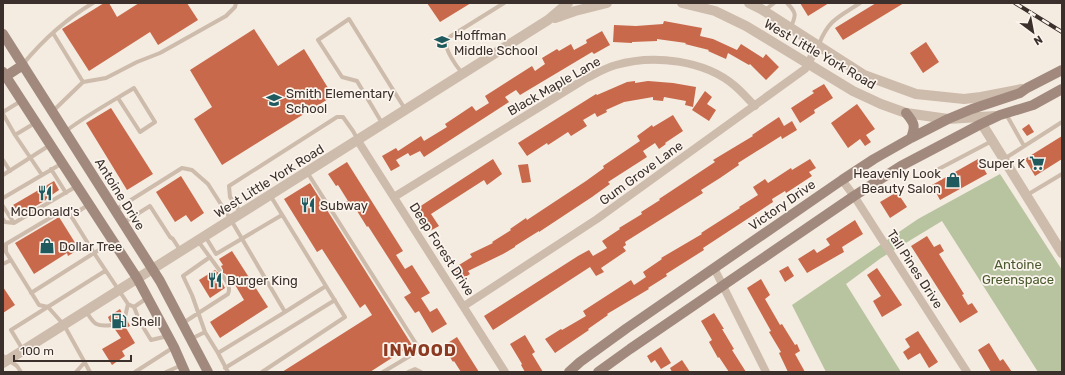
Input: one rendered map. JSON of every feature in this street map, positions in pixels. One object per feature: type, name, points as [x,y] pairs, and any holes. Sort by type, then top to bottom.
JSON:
[{"type":"main road","name":"Antoine Drive","points":[[3,34],[152,269],[208,372]]},
{"type":"main road","points":[[23,64],[4,74],[137,278],[169,336],[184,368]]},
{"type":"main road","name":"West Little York Road","points":[[1027,88],[1062,70]]},
{"type":"main road","name":"Victory Drive","points":[[569,372],[580,362],[627,328],[842,180],[911,138],[948,119],[972,109],[1020,94],[1027,88]]},
{"type":"main road","points":[[598,372],[723,285],[901,166],[980,121],[1033,105],[1062,89]]},
{"type":"main road","points":[[906,113],[913,122],[914,127],[911,138]]},
{"type":"main road","points":[[89,205],[105,195]]},
{"type":"street","name":"West Little York Road","points":[[5,360],[64,325],[571,6],[607,3]]},
{"type":"street","name":"West Little York Road","points":[[682,3],[715,11],[746,26],[853,91],[881,104],[906,113],[948,119],[980,121]]},
{"type":"street","name":"West Little York Road","points":[[749,3],[864,75],[916,94],[964,99],[1027,88]]},
{"type":"street","name":"Gum Grove Lane","points":[[464,306],[597,219],[755,106],[805,69],[818,45]]},
{"type":"street","name":"Black Maple Lane","points":[[394,197],[585,79],[615,65],[641,60],[660,59],[687,63],[722,77],[735,86],[755,106]]},
{"type":"street","points":[[964,99],[980,121],[1062,253]]},
{"type":"street","name":"Deep Forest Drive","points":[[358,141],[505,372]]},
{"type":"street","name":"Tall Pines Drive","points":[[842,180],[854,196],[967,372]]},
{"type":"street","points":[[714,268],[766,372]]},
{"type":"lane","points":[[23,64],[53,33],[76,14],[93,3]]},
{"type":"lane","points":[[53,111],[83,82],[106,78],[160,52],[226,16],[235,7],[236,3]]},
{"type":"lane","points":[[462,74],[448,52],[446,46],[447,41],[451,36],[504,3]]},
{"type":"lane","points":[[764,11],[774,3]]},
{"type":"lane","points":[[787,3],[794,11],[796,16],[791,28]]},
{"type":"lane","points":[[818,45],[823,32],[830,22],[860,3]]},
{"type":"lane","points":[[383,124],[357,81],[342,77],[318,40],[350,19],[406,110]]},
{"type":"lane","points":[[53,33],[83,82]]},
{"type":"lane","points":[[66,132],[118,98],[134,88],[155,122],[140,132],[118,98]]},
{"type":"lane","points":[[21,100],[3,113],[15,135],[42,175]]},
{"type":"lane","points":[[1003,114],[1024,146]]},
{"type":"lane","points":[[241,213],[230,196],[229,186],[337,117],[343,117],[358,141]]},
{"type":"lane","points":[[1004,160],[1062,122]]},
{"type":"lane","points":[[15,135],[35,123]]},
{"type":"lane","points":[[931,173],[992,141]]},
{"type":"lane","points":[[3,175],[50,145]]},
{"type":"lane","points":[[3,160],[10,171]]},
{"type":"lane","points":[[14,223],[3,204],[4,197],[50,169],[62,164]]},
{"type":"lane","points":[[115,211],[182,168],[192,170],[208,184],[285,312]]},
{"type":"lane","points":[[50,169],[66,193]]},
{"type":"lane","points":[[307,172],[420,350],[383,372]]},
{"type":"lane","points":[[1026,195],[1062,174]]},
{"type":"lane","points":[[3,219],[5,222],[14,223],[77,186]]},
{"type":"lane","points":[[262,372],[345,317],[270,195]]},
{"type":"lane","points":[[70,216],[89,205]]},
{"type":"lane","points":[[123,223],[150,206],[181,251]]},
{"type":"lane","points":[[90,372],[64,325],[48,307],[39,305],[5,251],[6,244],[60,212],[70,216],[118,290],[128,304],[134,307],[140,322],[151,340],[169,336]]},
{"type":"lane","points":[[201,238],[216,254],[282,215]]},
{"type":"lane","points":[[201,238],[210,257],[220,271]]},
{"type":"lane","points":[[31,293],[113,242]]},
{"type":"lane","points":[[210,257],[183,276],[205,332],[227,370],[335,300]]},
{"type":"lane","points":[[3,264],[11,260]]},
{"type":"lane","points":[[23,350],[11,330],[105,271]]},
{"type":"lane","points":[[182,323],[228,294],[230,290],[229,286],[223,276]]},
{"type":"lane","points":[[218,353],[326,286]]},
{"type":"lane","points":[[134,307],[148,298]]},
{"type":"lane","points":[[125,317],[128,304]]},
{"type":"lane","points":[[86,311],[92,323],[101,326],[112,325]]},
{"type":"lane","points":[[191,339],[205,332]]},
{"type":"lane","points":[[135,372],[174,347]]},
{"type":"lane","points":[[5,360],[17,366],[21,372]]},
{"type":"lane","points":[[76,372],[85,362]]},
{"type":"lane","points":[[166,372],[184,368]]},
{"type":"lane","points":[[408,372],[415,369],[421,372]]},
{"type":"green space","name":"Antoine Greenspace","points":[[1000,174],[1062,270],[1062,372],[1038,372],[942,221],[881,258],[846,284],[901,372],[826,372],[792,305],[918,219]]},
{"type":"building","points":[[104,3],[109,3],[117,17],[139,3],[187,3],[198,20],[158,45],[150,32],[89,71],[62,29]]},
{"type":"building","points":[[427,3],[471,3],[440,22]]},
{"type":"building","points":[[800,3],[829,3],[808,16]]},
{"type":"building","points":[[876,3],[904,3],[843,40],[835,28]]},
{"type":"building","points":[[664,21],[702,28],[700,36],[713,39],[737,50],[741,44],[763,58],[766,54],[779,67],[766,80],[750,64],[749,65],[728,53],[726,59],[708,51],[709,50],[685,44],[686,43],[657,39],[657,41],[632,43],[613,42],[614,25],[636,26],[663,24]]},
{"type":"building","points":[[254,29],[278,66],[304,49],[333,96],[222,165],[194,119],[212,107],[190,70]]},
{"type":"building","points":[[602,31],[610,45],[594,54],[592,52],[520,95],[516,90],[505,97],[509,102],[424,157],[420,151],[410,156],[408,153],[396,160],[400,166],[391,171],[382,156],[396,148],[398,151],[421,136],[424,141],[447,127],[445,124],[472,106],[476,111],[489,103],[485,96],[532,66],[535,71],[545,64],[542,58],[557,49],[559,51],[571,44],[574,50],[587,43],[586,40]]},
{"type":"building","points":[[926,42],[939,62],[923,73],[910,53]]},
{"type":"building","points":[[635,81],[635,83],[648,81],[696,87],[693,107],[685,105],[686,101],[664,97],[663,101],[653,100],[653,97],[624,102],[606,110],[607,112],[597,117],[595,113],[583,120],[587,126],[571,136],[568,132],[527,156],[518,143],[596,94],[597,95],[627,82]]},
{"type":"building","points":[[824,84],[833,98],[814,110],[815,113],[800,123],[791,108],[814,93],[812,91]]},
{"type":"building","points":[[705,91],[712,97],[707,104],[716,110],[709,121],[692,110]]},
{"type":"building","points":[[857,104],[875,129],[866,135],[871,142],[865,146],[860,139],[848,148],[831,123]]},
{"type":"building","points":[[111,108],[153,174],[127,190],[86,123]]},
{"type":"building","points":[[673,115],[683,131],[659,149],[655,143],[643,151],[647,157],[608,182],[610,184],[592,197],[515,247],[468,271],[470,274],[461,280],[454,268],[472,257],[470,254],[493,243],[492,242],[526,218],[527,220],[586,181],[604,168],[603,166],[640,141],[637,136],[652,125],[653,127]]},
{"type":"building","points":[[779,117],[784,126],[792,121],[797,130],[782,139],[781,136],[738,163],[739,165],[701,190],[703,193],[625,242],[626,245],[623,247],[626,251],[601,268],[604,272],[596,276],[590,267],[493,330],[484,316],[578,256],[589,250],[593,256],[607,248],[602,241],[620,229],[619,228],[642,214],[641,212],[660,200],[659,199],[715,162],[713,160],[753,136],[752,135]]},
{"type":"building","points":[[1029,124],[1034,132],[1027,136],[1022,129]]},
{"type":"building","points":[[1062,136],[1062,159],[1035,176],[1025,159]]},
{"type":"building","points":[[493,159],[502,174],[487,185],[484,180],[431,214],[439,226],[430,231],[416,209]]},
{"type":"building","points":[[810,159],[816,168],[809,172],[812,176],[786,193],[785,191],[772,199],[773,202],[703,248],[704,250],[666,274],[667,276],[648,288],[649,289],[607,314],[608,315],[588,329],[589,330],[555,353],[545,339],[586,316],[583,311],[631,280],[634,285],[646,277],[643,272],[662,259],[661,258],[702,234],[701,233],[758,195],[753,187],[765,179],[768,183],[791,168],[792,170]]},
{"type":"building","points":[[978,159],[987,174],[940,200],[932,185]]},
{"type":"building","points":[[347,162],[403,251],[396,255],[405,269],[412,265],[430,293],[421,298],[430,312],[437,308],[447,324],[432,333],[419,311],[415,313],[404,297],[411,293],[368,226],[367,227],[354,206],[349,210],[344,203],[348,201],[338,185],[336,186],[328,174]]},
{"type":"building","points":[[528,164],[531,182],[522,183],[518,165]]},
{"type":"building","points":[[181,176],[204,213],[191,222],[186,215],[175,222],[156,192]]},
{"type":"building","points":[[54,181],[59,190],[46,200],[20,215],[13,205]]},
{"type":"building","points":[[310,183],[412,345],[370,372],[282,372],[372,315],[365,304],[360,308],[322,249],[317,252],[284,199]]},
{"type":"building","points":[[897,192],[907,207],[890,218],[880,202]]},
{"type":"building","name":"Dollar Tree","points":[[59,217],[79,249],[68,256],[67,253],[34,274],[15,243]]},
{"type":"building","points":[[855,220],[863,234],[842,247],[844,252],[807,273],[798,259],[814,249],[817,253],[830,245],[826,239]]},
{"type":"building","points":[[927,236],[934,247],[940,244],[944,251],[939,254],[964,294],[962,295],[968,305],[972,303],[978,312],[960,323],[911,246]]},
{"type":"building","points":[[232,251],[268,307],[220,338],[210,322],[244,300],[234,283],[232,284],[226,274],[223,273],[221,266],[223,265],[219,259]]},
{"type":"building","points":[[788,266],[794,276],[785,282],[779,271]]},
{"type":"building","points":[[877,268],[902,305],[882,317],[873,301],[881,296],[867,275]]},
{"type":"building","points":[[215,270],[220,274],[220,278],[225,288],[210,298],[199,280]]},
{"type":"building","points":[[761,279],[770,295],[765,299],[780,325],[782,324],[795,345],[797,344],[800,351],[795,354],[805,372],[788,372],[779,353],[781,352],[769,332],[771,331],[747,288]]},
{"type":"building","points":[[3,287],[15,305],[3,313]]},
{"type":"building","points":[[120,309],[122,319],[127,320],[130,326],[126,328],[135,343],[122,351],[125,356],[112,365],[102,349],[121,338],[114,328],[115,323],[110,322],[108,317]]},
{"type":"building","points":[[714,313],[734,349],[732,350],[746,372],[729,372],[719,357],[718,358],[709,342],[712,340],[701,321]]},
{"type":"building","points":[[918,331],[938,362],[929,368],[920,353],[908,360],[903,352],[910,347],[905,339]]},
{"type":"building","points":[[525,335],[535,352],[532,354],[543,372],[525,372],[510,344]]},
{"type":"building","points":[[457,337],[479,372],[461,372],[454,361],[453,362],[443,346]]},
{"type":"building","points":[[989,343],[1000,361],[1003,359],[1012,372],[991,372],[978,350]]},
{"type":"building","points":[[661,347],[671,363],[661,369],[655,360],[651,363],[647,356]]},
{"type":"building","points":[[682,360],[690,372],[672,372],[670,368]]},
{"type":"railway","points":[[1015,3],[1062,32]]},
{"type":"place","name":"Hoffman Middle School","points":[[442,42]]},
{"type":"place","name":"Smith Elementary School","points":[[274,100]]},
{"type":"place","name":"Super K","points":[[1037,163]]},
{"type":"place","name":"Heavenly Look Beauty Salon","points":[[953,180]]},
{"type":"place","name":"McDonald's","points":[[45,193]]},
{"type":"place","name":"Subway","points":[[308,205]]},
{"type":"place","name":"Dollar Tree","points":[[47,246]]},
{"type":"place","name":"Burger King","points":[[215,280]]},
{"type":"place","name":"Shell","points":[[119,321]]},
{"type":"district","name":"INWOOD","points":[[420,350]]}]
